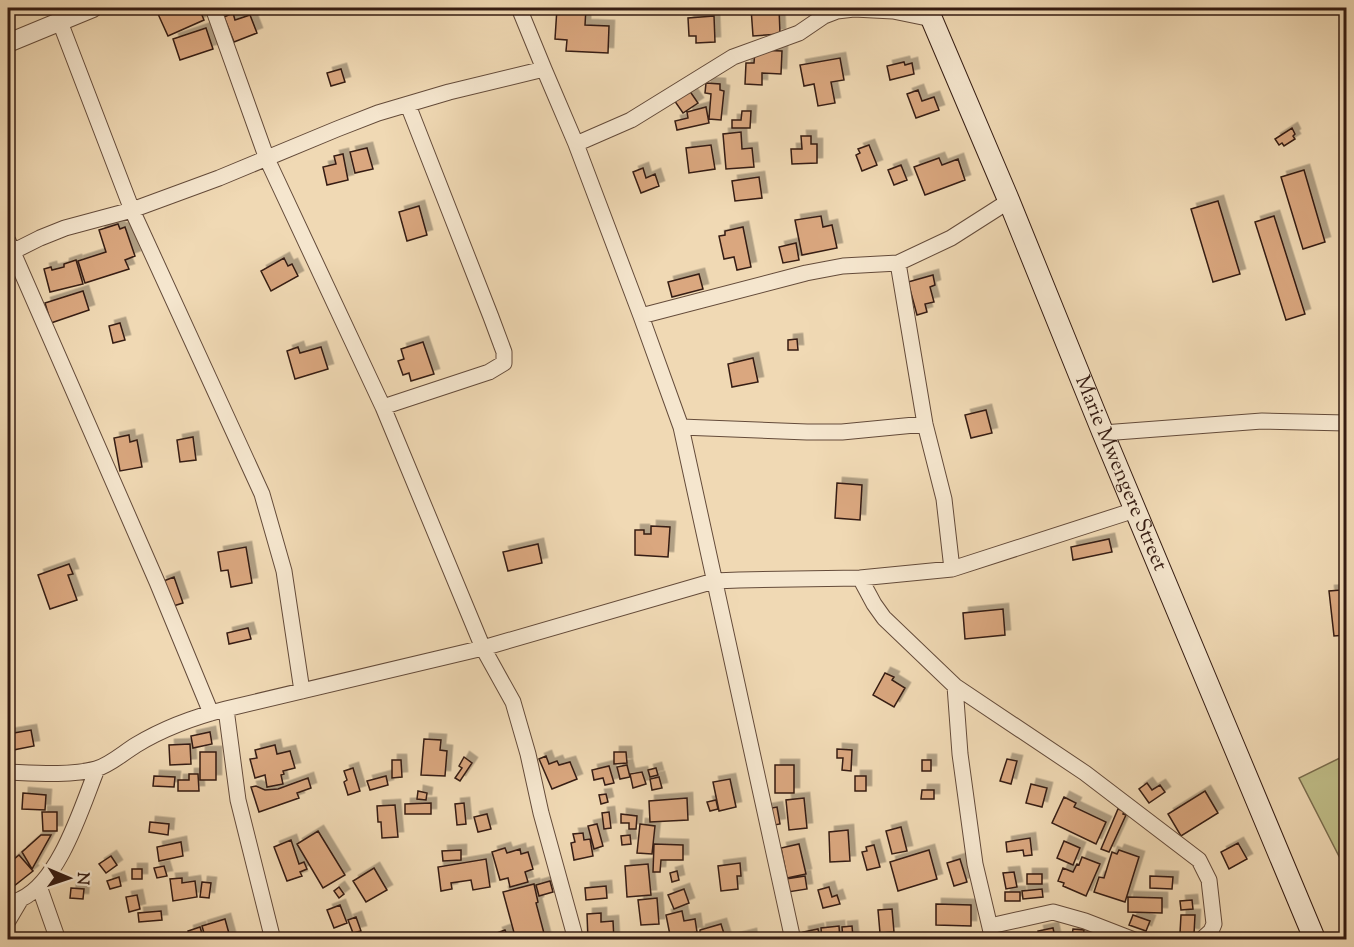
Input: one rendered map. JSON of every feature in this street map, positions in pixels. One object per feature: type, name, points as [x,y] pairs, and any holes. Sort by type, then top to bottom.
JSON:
[{"type":"main road","name":"Marie Mwengere Street","points":[[930,13],[1315,939]]},
{"type":"street","points":[[8,43],[93,8]]},
{"type":"street","points":[[213,8],[267,159],[383,408],[483,648],[513,702],[528,754],[540,813],[576,939]]},
{"type":"street","points":[[519,8],[576,144],[642,315],[681,427],[792,939]]},
{"type":"street","points":[[576,144],[631,120],[733,57],[799,33],[824,16],[837,11],[854,9],[930,13]]},
{"type":"street","points":[[60,22],[132,210],[262,494],[284,571],[302,691]]},
{"type":"street","points":[[211,713],[157,582],[9,249],[65,228],[132,210],[267,159],[378,113],[450,92],[544,69]]},
{"type":"street","points":[[383,408],[489,372],[504,363],[504,352],[491,317],[408,105]]},
{"type":"street","points":[[642,315],[806,273],[843,266],[898,263],[951,238],[1009,201]]},
{"type":"street","points":[[898,263],[925,424],[944,499],[952,569]]},
{"type":"street","points":[[1103,433],[1262,421],[1347,423]]},
{"type":"street","points":[[681,427],[842,432],[925,424]]},
{"type":"street","points":[[8,772],[57,773],[97,769],[136,745],[185,720],[483,648],[714,581],[860,578],[952,569],[1135,510]]},
{"type":"street","points":[[860,578],[874,604],[885,618],[955,686],[1085,773],[1198,860],[1209,880],[1214,924],[1211,931],[1201,939]]},
{"type":"street","points":[[955,686],[960,754],[975,864],[992,933],[1053,912],[1134,939]]},
{"type":"street","points":[[226,709],[238,800],[273,939]]},
{"type":"street","points":[[8,921],[14,901],[39,886],[56,863],[97,769]]},
{"type":"street","points":[[39,886],[58,939]]},
{"type":"shaded area","points":[[1346,755],[1346,870],[1299,778]]},
{"type":"building","points":[[173,8],[199,8],[204,20],[168,36],[158,14]]},
{"type":"building","points":[[557,8],[586,8],[585,25],[609,26],[608,53],[566,51],[567,40],[555,39]]},
{"type":"building","points":[[751,8],[779,8],[780,34],[753,36]]},
{"type":"building","points":[[233,13],[235,20],[250,15],[257,33],[234,42],[224,17]]},
{"type":"building","points":[[714,16],[715,42],[696,43],[696,36],[689,36],[688,18]]},
{"type":"building","points":[[206,28],[213,49],[180,60],[173,39]]},
{"type":"building","points":[[755,50],[782,51],[781,74],[762,73],[762,85],[745,84],[746,63],[754,63]]},
{"type":"building","points":[[840,58],[844,80],[831,82],[835,103],[818,106],[814,84],[804,86],[800,65]]},
{"type":"building","points":[[904,62],[905,65],[912,63],[914,74],[890,80],[887,66]]},
{"type":"building","points":[[341,69],[345,82],[331,86],[327,73]]},
{"type":"building","points":[[706,83],[720,84],[720,90],[724,91],[721,120],[709,119],[711,94],[705,93]]},
{"type":"building","points":[[689,90],[698,103],[683,113],[674,100]]},
{"type":"building","points":[[918,90],[922,101],[934,97],[939,110],[916,118],[907,94]]},
{"type":"building","points":[[706,107],[709,123],[677,130],[675,121],[688,118],[687,112]]},
{"type":"building","points":[[742,111],[751,111],[750,128],[732,128],[732,120],[741,120]]},
{"type":"building","points":[[1292,128],[1295,139],[1284,146],[1282,143],[1279,145],[1275,139]]},
{"type":"building","points":[[741,132],[742,149],[752,148],[754,167],[726,169],[723,134]]},
{"type":"building","points":[[801,136],[811,136],[811,144],[817,144],[817,163],[792,164],[791,149],[802,149]]},
{"type":"building","points":[[711,145],[715,169],[689,173],[686,148]]},
{"type":"building","points":[[869,145],[877,165],[862,171],[856,155],[860,153],[858,149]]},
{"type":"building","points":[[367,148],[373,169],[355,173],[350,152]]},
{"type":"building","points":[[343,154],[348,180],[327,185],[323,167],[336,164],[334,156]]},
{"type":"building","points":[[939,158],[942,165],[958,159],[965,180],[925,195],[914,167]]},
{"type":"building","points":[[901,165],[907,180],[894,185],[888,170]]},
{"type":"building","points":[[643,168],[646,178],[655,174],[659,186],[641,193],[633,172]]},
{"type":"building","points":[[1304,170],[1325,242],[1303,249],[1281,177]]},
{"type":"building","points":[[759,177],[762,198],[735,201],[732,181]]},
{"type":"building","points":[[1218,201],[1240,274],[1213,282],[1191,209]]},
{"type":"building","points":[[419,206],[427,235],[407,241],[399,212]]},
{"type":"building","points":[[821,216],[823,227],[832,225],[837,248],[802,255],[795,220]]},
{"type":"building","points":[[1274,216],[1305,314],[1286,320],[1255,222]]},
{"type":"building","points":[[118,224],[120,229],[125,227],[135,256],[125,260],[129,269],[85,283],[78,261],[106,252],[99,230]]},
{"type":"building","points":[[743,227],[751,267],[737,270],[734,257],[724,259],[719,236],[725,235],[725,231]]},
{"type":"building","points":[[796,243],[799,260],[783,263],[779,247]]},
{"type":"building","points":[[284,258],[288,266],[292,264],[298,276],[271,291],[261,271]]},
{"type":"building","points":[[76,260],[83,284],[50,292],[44,269],[64,267],[64,264]]},
{"type":"building","points":[[699,274],[703,289],[672,297],[668,282]]},
{"type":"building","points":[[933,275],[935,285],[930,287],[934,302],[925,304],[927,312],[917,315],[908,282]]},
{"type":"building","points":[[83,291],[89,310],[51,323],[45,303]]},
{"type":"building","points":[[120,323],[125,340],[113,343],[109,326]]},
{"type":"building","points":[[797,339],[798,350],[788,350],[788,340]]},
{"type":"building","points":[[423,342],[434,374],[411,381],[409,373],[403,375],[398,361],[404,359],[401,349]]},
{"type":"building","points":[[298,347],[300,353],[321,347],[328,369],[295,379],[287,351]]},
{"type":"building","points":[[753,358],[758,382],[732,387],[728,364]]},
{"type":"building","points":[[986,410],[992,433],[971,438],[965,415]]},
{"type":"building","points":[[129,435],[130,442],[137,440],[142,467],[120,471],[114,438]]},
{"type":"building","points":[[193,437],[196,460],[180,462],[177,440]]},
{"type":"building","points":[[837,483],[862,485],[860,520],[835,518]]},
{"type":"building","points":[[651,526],[670,527],[668,557],[635,555],[635,530],[644,530],[644,534],[651,534]]},
{"type":"building","points":[[1109,539],[1112,552],[1073,560],[1071,547]]},
{"type":"building","points":[[538,544],[542,563],[508,571],[503,552]]},
{"type":"building","points":[[246,547],[252,583],[231,587],[228,570],[221,571],[218,552]]},
{"type":"building","points":[[69,564],[73,574],[68,575],[77,600],[50,609],[38,575]]},
{"type":"building","points":[[174,577],[183,603],[170,607],[161,582]]},
{"type":"building","points":[[1341,590],[1346,635],[1334,636],[1329,591]]},
{"type":"building","points":[[1003,609],[1005,635],[965,639],[963,613]]},
{"type":"building","points":[[248,628],[251,639],[229,644],[227,633]]},
{"type":"building","points":[[885,673],[894,677],[892,680],[905,688],[894,707],[873,695]]},
{"type":"building","points":[[31,730],[34,746],[8,751],[8,734]]},
{"type":"building","points":[[210,732],[212,744],[193,748],[191,736]]},
{"type":"building","points":[[424,739],[441,740],[440,750],[447,751],[445,776],[421,775]]},
{"type":"building","points":[[190,744],[191,764],[170,765],[169,745]]},
{"type":"building","points":[[275,745],[277,754],[290,751],[295,768],[283,771],[284,774],[281,775],[283,784],[267,787],[265,775],[255,778],[250,759],[257,758],[255,750]]},
{"type":"building","points":[[837,749],[852,750],[851,771],[842,770],[843,758],[837,758]]},
{"type":"building","points":[[200,752],[216,752],[216,780],[200,780]]},
{"type":"building","points":[[614,752],[626,752],[627,763],[614,764]]},
{"type":"building","points":[[546,756],[549,764],[557,761],[559,765],[570,762],[577,779],[552,789],[539,759]]},
{"type":"building","points":[[464,757],[472,763],[460,781],[455,778],[462,768],[459,766]]},
{"type":"building","points":[[1007,759],[1017,761],[1011,784],[1000,781]]},
{"type":"building","points":[[392,760],[401,760],[402,777],[392,778]]},
{"type":"building","points":[[922,760],[931,760],[931,771],[922,771]]},
{"type":"building","points":[[627,765],[630,777],[620,779],[617,767]]},
{"type":"building","points":[[775,765],[794,765],[794,793],[775,793]]},
{"type":"building","points":[[609,766],[614,783],[605,785],[603,778],[594,780],[592,770]]},
{"type":"building","points":[[353,768],[360,791],[348,795],[344,782],[347,780],[344,771]]},
{"type":"building","points":[[656,768],[658,775],[650,777],[648,770]]},
{"type":"building","points":[[642,772],[646,784],[633,788],[630,774]]},
{"type":"building","points":[[189,774],[198,774],[199,791],[178,791],[178,780],[189,780]]},
{"type":"building","points":[[154,776],[175,777],[174,787],[153,786]]},
{"type":"building","points":[[386,776],[388,785],[370,790],[367,781]]},
{"type":"building","points":[[855,776],[866,776],[866,791],[855,791]]},
{"type":"building","points":[[659,777],[662,788],[652,790],[650,779]]},
{"type":"building","points":[[308,778],[311,788],[297,793],[299,798],[259,812],[251,787],[256,786],[265,790],[278,789]]},
{"type":"building","points":[[730,779],[736,807],[719,811],[713,782]]},
{"type":"building","points":[[1147,783],[1152,790],[1160,785],[1165,792],[1149,803],[1139,789]]},
{"type":"building","points":[[1031,784],[1047,788],[1042,807],[1026,803]]},
{"type":"building","points":[[922,790],[934,790],[934,799],[921,799]]},
{"type":"building","points":[[418,791],[427,793],[426,800],[417,799]]},
{"type":"building","points":[[1205,791],[1218,813],[1181,836],[1168,814]]},
{"type":"building","points":[[23,793],[46,795],[45,810],[22,809]]},
{"type":"building","points":[[606,794],[608,802],[601,804],[599,795]]},
{"type":"building","points":[[1064,797],[1076,803],[1074,807],[1106,822],[1096,844],[1052,823]]},
{"type":"building","points":[[687,798],[688,820],[650,822],[649,801]]},
{"type":"building","points":[[804,798],[807,828],[789,830],[786,800]]},
{"type":"building","points":[[716,800],[718,809],[710,811],[707,802]]},
{"type":"building","points":[[431,803],[431,814],[405,814],[405,804]]},
{"type":"building","points":[[464,803],[466,824],[457,825],[455,804]]},
{"type":"building","points":[[395,805],[398,837],[382,838],[377,806]]},
{"type":"building","points":[[777,807],[780,824],[769,826],[766,809]]},
{"type":"building","points":[[1118,809],[1124,811],[1123,814],[1126,815],[1109,852],[1101,849]]},
{"type":"building","points":[[42,812],[57,812],[57,831],[43,831]]},
{"type":"building","points":[[609,812],[611,828],[604,829],[602,813]]},
{"type":"building","points":[[487,814],[491,829],[478,832],[474,817]]},
{"type":"building","points":[[621,814],[637,816],[636,829],[629,829],[629,823],[621,823]]},
{"type":"building","points":[[150,822],[169,824],[168,835],[149,832]]},
{"type":"building","points":[[597,824],[603,846],[594,849],[588,826]]},
{"type":"building","points":[[640,824],[655,826],[652,854],[637,853]]},
{"type":"building","points":[[901,827],[907,851],[892,854],[886,831]]},
{"type":"building","points":[[848,830],[850,861],[830,862],[829,832]]},
{"type":"building","points":[[318,831],[345,875],[323,888],[297,844]]},
{"type":"building","points":[[583,833],[584,840],[590,839],[593,856],[574,860],[571,843],[575,842],[573,834]]},
{"type":"building","points":[[41,835],[51,835],[32,869],[22,852]]},
{"type":"building","points":[[630,835],[631,844],[622,845],[621,836]]},
{"type":"building","points":[[1030,838],[1032,855],[1024,856],[1023,850],[1007,852],[1006,842]]},
{"type":"building","points":[[291,840],[299,864],[304,862],[307,869],[300,872],[302,876],[287,881],[274,847]]},
{"type":"building","points":[[1064,841],[1080,848],[1073,865],[1057,858]]},
{"type":"building","points":[[181,842],[183,856],[159,861],[157,847]]},
{"type":"building","points":[[1238,843],[1247,859],[1229,869],[1221,852]]},
{"type":"building","points":[[654,844],[683,845],[683,860],[661,860],[660,872],[653,872]]},
{"type":"building","points":[[799,844],[806,874],[787,878],[781,848]]},
{"type":"building","points":[[874,845],[880,867],[867,870],[862,852],[867,851],[866,847]]},
{"type":"building","points":[[505,848],[507,853],[520,849],[521,854],[528,852],[533,869],[525,872],[528,882],[510,887],[508,878],[500,880],[492,852]]},
{"type":"building","points":[[461,850],[461,860],[443,861],[442,851]]},
{"type":"building","points":[[929,850],[937,879],[898,891],[890,862]]},
{"type":"building","points":[[1119,850],[1139,857],[1125,902],[1094,892],[1099,877],[1104,878],[1112,852],[1117,854]]},
{"type":"building","points":[[19,855],[33,871],[9,890],[8,864]]},
{"type":"building","points":[[111,856],[117,865],[106,873],[99,864]]},
{"type":"building","points":[[1082,857],[1100,864],[1086,896],[1063,886],[1064,883],[1058,881],[1063,868],[1073,872]]},
{"type":"building","points":[[486,859],[490,887],[473,890],[471,880],[451,883],[452,889],[441,891],[438,867]]},
{"type":"building","points":[[960,859],[967,882],[954,886],[947,863]]},
{"type":"building","points":[[740,863],[741,876],[737,876],[738,889],[721,891],[718,866]]},
{"type":"building","points":[[648,864],[651,895],[627,897],[625,866]]},
{"type":"building","points":[[164,866],[167,876],[157,878],[154,868]]},
{"type":"building","points":[[374,868],[387,890],[366,902],[353,881]]},
{"type":"building","points":[[132,869],[142,869],[142,879],[132,879]]},
{"type":"building","points":[[677,871],[679,880],[672,882],[670,873]]},
{"type":"building","points":[[1014,872],[1017,887],[1006,889],[1003,873]]},
{"type":"building","points":[[1027,874],[1042,874],[1042,884],[1027,884]]},
{"type":"building","points":[[805,876],[807,889],[788,892],[786,879]]},
{"type":"building","points":[[1150,876],[1173,877],[1172,889],[1150,888]]},
{"type":"building","points":[[119,877],[121,886],[110,889],[107,881]]},
{"type":"building","points":[[182,878],[182,883],[195,881],[197,897],[173,901],[170,879]]},
{"type":"building","points":[[550,881],[553,892],[539,896],[536,885]]},
{"type":"building","points":[[202,882],[211,883],[209,898],[200,897]]},
{"type":"building","points":[[534,884],[538,902],[536,903],[545,937],[534,940],[516,940],[503,892]]},
{"type":"building","points":[[606,886],[607,898],[586,900],[585,888]]},
{"type":"building","points":[[339,887],[344,894],[339,898],[334,891]]},
{"type":"building","points":[[829,887],[832,897],[837,895],[840,904],[823,908],[818,890]]},
{"type":"building","points":[[71,888],[84,889],[83,899],[70,898]]},
{"type":"building","points":[[684,889],[689,903],[674,909],[668,895]]},
{"type":"building","points":[[1042,889],[1043,897],[1023,899],[1022,891]]},
{"type":"building","points":[[1005,892],[1020,892],[1020,901],[1005,901]]},
{"type":"building","points":[[137,895],[140,909],[129,912],[126,897]]},
{"type":"building","points":[[1128,897],[1162,898],[1162,913],[1128,912]]},
{"type":"building","points":[[657,898],[659,924],[641,925],[638,900]]},
{"type":"building","points":[[1192,900],[1193,909],[1181,910],[1180,901]]},
{"type":"building","points":[[936,904],[971,905],[971,926],[936,925]]},
{"type":"building","points":[[340,905],[347,923],[334,928],[327,910]]},
{"type":"building","points":[[892,909],[894,932],[880,933],[878,910]]},
{"type":"building","points":[[161,911],[162,920],[139,922],[138,913]]},
{"type":"building","points":[[682,911],[684,921],[695,919],[697,932],[684,935],[685,940],[671,940],[666,915]]},
{"type":"building","points":[[601,913],[601,922],[613,921],[614,940],[588,940],[587,914]]},
{"type":"building","points":[[1133,915],[1150,921],[1146,931],[1129,925]]},
{"type":"building","points":[[1181,915],[1195,915],[1194,934],[1180,933]]},
{"type":"building","points":[[356,917],[361,931],[353,933],[348,920]]},
{"type":"building","points":[[225,919],[230,937],[223,940],[206,940],[202,926]]},
{"type":"building","points":[[721,924],[726,940],[698,940],[696,933],[700,930]]},
{"type":"building","points":[[839,926],[840,940],[822,940],[821,928]]},
{"type":"building","points":[[852,926],[853,937],[843,938],[842,927]]},
{"type":"building","points":[[200,927],[204,940],[190,940],[188,931]]},
{"type":"building","points":[[1053,928],[1055,937],[1040,940],[1038,931]]},
{"type":"building","points":[[818,929],[820,938],[804,940],[803,932]]},
{"type":"building","points":[[1073,929],[1084,930],[1083,937],[1072,936]]},
{"type":"building","points":[[505,930],[509,940],[500,940],[497,933]]},
{"type":"building","points":[[751,934],[752,940],[731,940],[731,939]]}]
